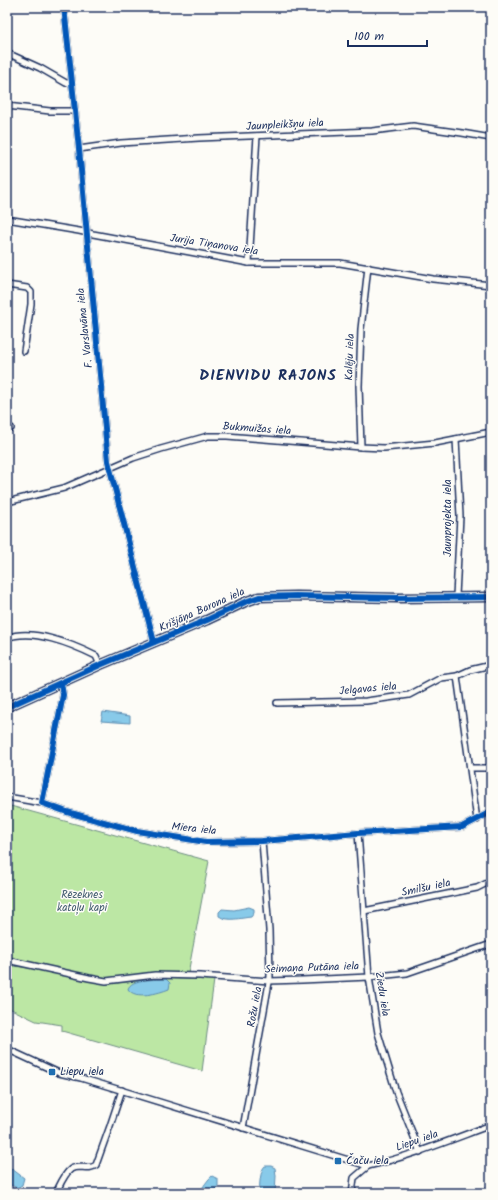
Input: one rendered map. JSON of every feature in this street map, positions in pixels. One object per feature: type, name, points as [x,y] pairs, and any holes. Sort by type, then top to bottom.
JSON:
[{"type":"main road","name":"Krišjāņa Barona iela","points":[[7,707],[61,684],[100,665],[259,597],[491,597]]},
{"type":"street","name":"F. Varslavāna iela","points":[[64,7],[110,468],[154,642]]},
{"type":"street","points":[[7,53],[40,68],[66,83],[71,83]]},
{"type":"street","points":[[7,106],[50,111],[74,111]]},
{"type":"street","name":"Jaunpleikšņu iela","points":[[79,149],[121,143],[372,131],[413,126],[491,138]]},
{"type":"street","points":[[249,263],[257,136]]},
{"type":"street","name":"Jurija Tiņanova iela","points":[[7,219],[249,263],[327,262],[368,267],[433,279],[491,285]]},
{"type":"street","name":"Kalēju iela","points":[[361,447],[359,386],[361,329],[368,267]]},
{"type":"street","points":[[7,285],[27,288],[31,292],[31,304],[24,351]]},
{"type":"street","name":"Bukmuižas iela","points":[[7,502],[64,488],[133,458],[208,436],[227,436],[384,448],[435,443],[491,432]]},
{"type":"street","name":"Jaunprojekta iela","points":[[456,439],[460,516],[456,596]]},
{"type":"street","points":[[7,638],[18,635],[29,635],[56,641],[96,656],[100,665]]},
{"type":"street","name":"Jelgavas iela","points":[[277,703],[366,701],[409,695],[441,678],[457,676],[470,670],[491,665]]},
{"type":"street","points":[[457,676],[477,820]]},
{"type":"street","points":[[42,803],[63,695],[61,684]]},
{"type":"street","points":[[470,768],[491,768]]},
{"type":"street","name":"Miera iela","points":[[7,797],[42,803],[67,812],[137,831],[206,842],[262,841],[358,833],[462,827],[491,812]]},
{"type":"street","name":"Ziedu iela","points":[[358,833],[369,977],[378,1033],[396,1092],[420,1152]]},
{"type":"street","name":"Rožu iela","points":[[243,1128],[269,981],[269,930],[262,841]]},
{"type":"street","name":"Smilšu iela","points":[[364,911],[476,888],[491,881]]},
{"type":"street","name":"Seimaņa Putāna iela","points":[[7,960],[106,981],[155,975],[200,976],[269,981],[369,977],[407,973],[491,944]]},
{"type":"street","name":"Liepu iela","points":[[7,1049],[59,1073],[122,1090],[368,1166],[399,1159],[420,1152],[491,1125]]},
{"type":"street","points":[[56,1193],[71,1169],[75,1167],[90,1168],[96,1165],[122,1090]]},
{"type":"street","points":[[352,1193],[354,1178],[368,1166]]},
{"type":"green space","name":"Rēzeknes katoļu kapi","points":[[7,805],[209,861],[188,974],[118,979],[93,976],[47,967],[7,957]]},
{"type":"green space","points":[[7,965],[43,970],[108,984],[158,978],[214,980],[202,1071],[62,1031],[62,1025],[36,1021],[7,1007]]},
{"type":"water","points":[[103,712],[130,716],[130,723],[101,721]]},
{"type":"water","points":[[249,907],[254,909],[254,913],[251,917],[226,919],[219,916],[219,912],[222,909],[234,910]]},
{"type":"water","points":[[166,979],[170,983],[169,989],[159,992],[141,995],[131,992],[128,989],[130,985],[139,981]]},
{"type":"water","points":[[265,1166],[275,1168],[275,1193],[260,1193],[261,1175]]},
{"type":"water","points":[[12,1169],[24,1178],[22,1185],[17,1188],[7,1183],[7,1171]]},
{"type":"water","points":[[212,1176],[218,1179],[218,1186],[214,1193],[200,1193],[205,1184]]},
{"type":"cycle path","points":[[64,7],[79,149],[108,461],[154,642]]},
{"type":"cycle path","points":[[7,707],[100,665],[259,597],[491,597]]},
{"type":"cycle path","points":[[61,683],[63,695],[42,803],[67,812],[137,831],[206,842],[262,841],[358,833],[462,827],[491,812]]},
{"type":"place","name":"Liepu iela","points":[[52,1072]]},
{"type":"place","name":"Čaču iela","points":[[338,1161]]},
{"type":"district","name":"DIENVIDU RAJONS","points":[[268,376]]}]
